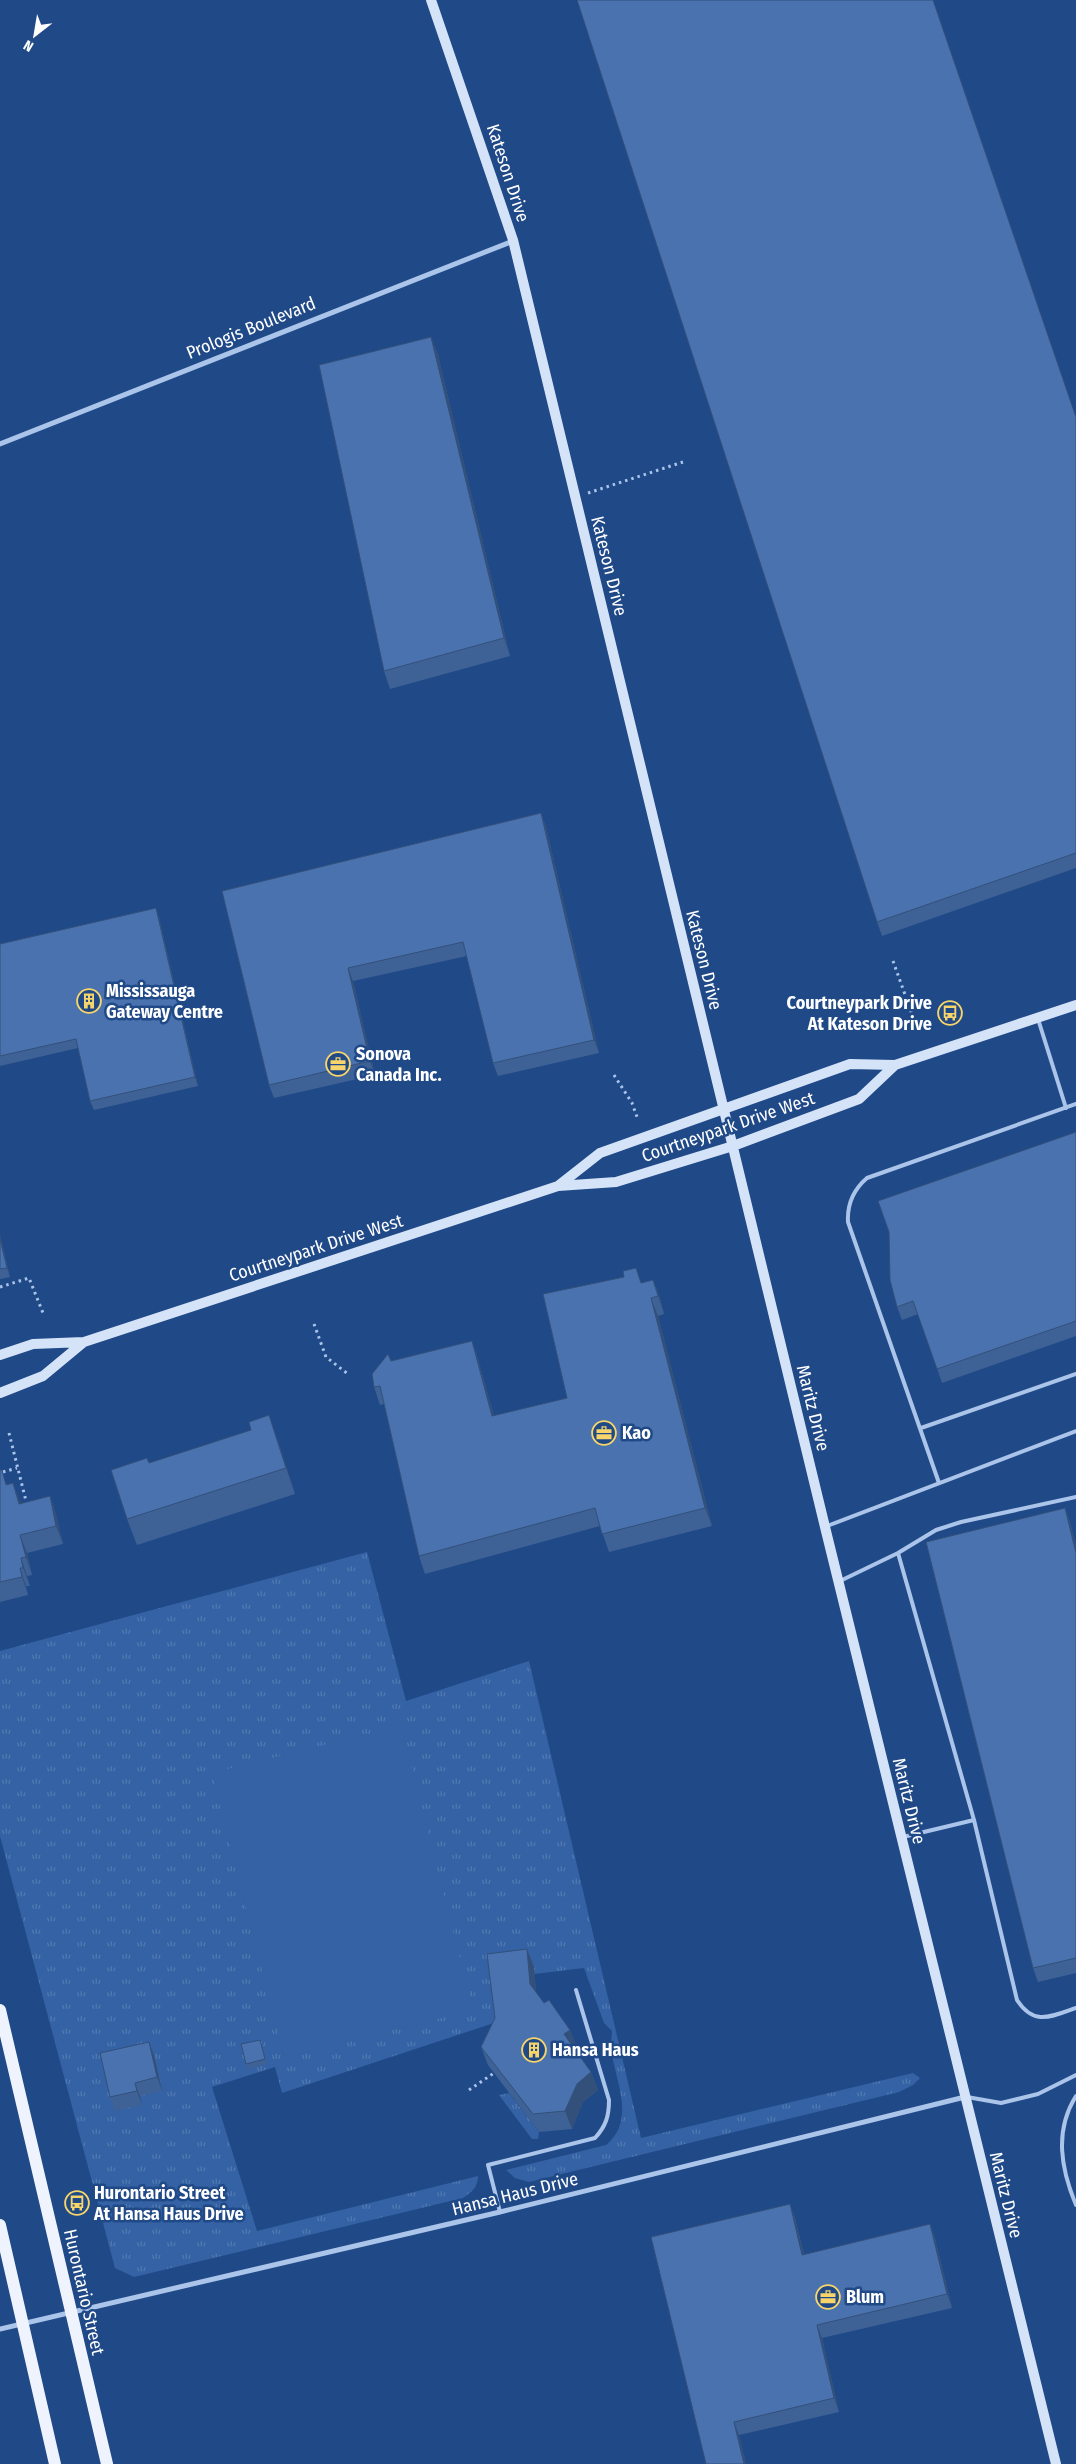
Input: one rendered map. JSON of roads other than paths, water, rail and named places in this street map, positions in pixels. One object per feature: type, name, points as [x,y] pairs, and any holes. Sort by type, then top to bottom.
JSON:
[{"type":"main road","name":"Hurontario Street","points":[[0,2010],[108,2464]]},
{"type":"main road","points":[[0,2225],[55,2464]]},
{"type":"street","name":"Kateson Drive","points":[[431,0],[513,240],[733,1146]]},
{"type":"street","name":"Prologis Boulevard","points":[[0,444],[513,240]]},
{"type":"street","name":"Courtneypark Drive West","points":[[558,1186],[600,1153],[850,1064],[895,1065],[1076,1005]]},
{"type":"street","name":"Courtneypark Drive West","points":[[0,1356],[32,1344],[84,1342],[558,1186],[616,1182],[733,1146],[859,1098],[895,1065]]},
{"type":"street","name":"Maritz Drive","points":[[733,1146],[838,1582],[1056,2464]]},
{"type":"street","name":"Courtneypark Drive West","points":[[0,1393],[43,1376],[84,1342]]},
{"type":"street","name":"Hansa Haus Drive","points":[[0,2329],[500,2212],[965,2097]]},
{"type":"lane","points":[[1038,1018],[1066,1108]]},
{"type":"lane","points":[[939,1482],[848,1222],[847,1211],[851,1197],[867,1178],[1076,1104]]},
{"type":"lane","points":[[921,1428],[1076,1374]]},
{"type":"lane","points":[[825,1527],[1076,1431]]},
{"type":"lane","points":[[838,1582],[898,1553],[936,1530],[960,1522],[1076,1497]]},
{"type":"lane","points":[[898,1553],[974,1820],[1017,2000],[1025,2012],[1039,2018],[1076,2008]]},
{"type":"lane","points":[[901,1838],[974,1820]]},
{"type":"lane","points":[[500,2212],[488,2165],[595,2138],[604,2128],[609,2115],[609,2100],[576,1990]]},
{"type":"lane","points":[[965,2097],[1001,2103],[1038,2094],[1076,2075]]},
{"type":"lane","points":[[1076,2096],[1070,2105],[1062,2129],[1061,2154],[1068,2185],[1076,2206]]},
{"type":"place","name":"Mississauga Gateway Centre","points":[[89,1001]]},
{"type":"place","name":"Courtneypark Drive At Kateson Drive","points":[[950,1013]]},
{"type":"place","name":"Sonova Canada Inc.","points":[[338,1064]]},
{"type":"place","name":"Kao","points":[[604,1433]]},
{"type":"place","name":"Hansa Haus","points":[[534,2050]]},
{"type":"place","name":"Hurontario Street At Hansa Haus Drive","points":[[77,2203]]},
{"type":"place","name":"Blum","points":[[828,2297]]}]
